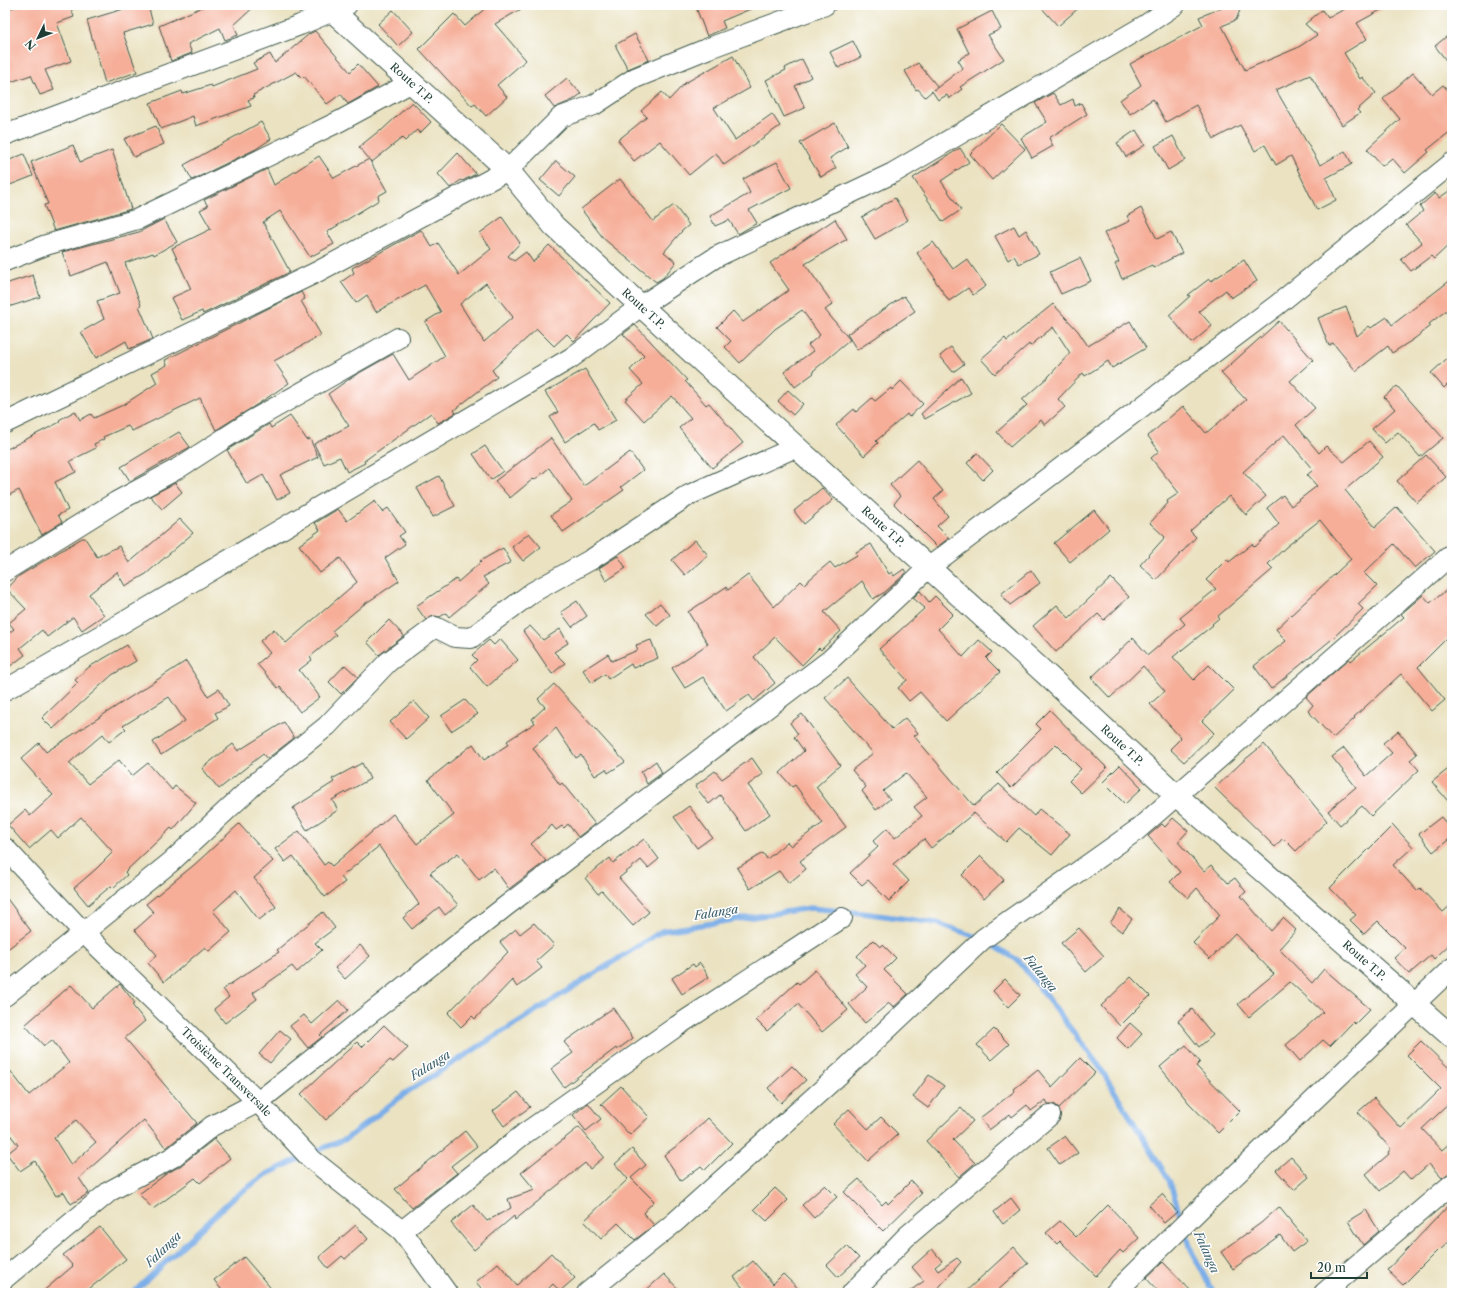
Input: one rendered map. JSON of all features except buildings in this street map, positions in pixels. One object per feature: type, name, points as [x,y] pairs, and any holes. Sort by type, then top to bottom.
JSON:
[{"type":"street","points":[[5,423],[317,272],[508,170],[561,117],[594,105],[635,78],[709,48],[825,5]]},
{"type":"street","points":[[5,690],[124,622],[571,358],[641,306],[716,257],[893,173],[1144,26],[1175,5]]},
{"type":"street","points":[[5,135],[272,36],[335,7]]},
{"type":"street","name":"Route T.P.","points":[[335,7],[412,82],[508,170],[554,226],[1048,676],[1176,795],[1452,1037]]},
{"type":"street","points":[[5,261],[46,245],[138,219],[340,121],[412,82]]},
{"type":"street","points":[[5,1278],[110,1191],[173,1157],[212,1126],[258,1102],[506,906],[830,660],[928,568],[1278,305],[1452,163]]},
{"type":"street","points":[[5,571],[116,502],[177,469],[253,420],[398,338]]},
{"type":"street","points":[[5,996],[171,862],[257,782],[327,726],[388,662],[435,627],[455,637],[471,638],[533,592],[592,559],[689,494],[796,447]]},
{"type":"street","points":[[588,1293],[674,1223],[842,1072],[983,939],[1137,830],[1452,554]]},
{"type":"street","name":"Troisième Transversale","points":[[5,848],[84,933],[258,1102],[310,1158],[402,1231],[447,1293]]},
{"type":"street","points":[[402,1231],[531,1130],[677,1026],[842,918]]},
{"type":"street","points":[[1115,1293],[1202,1207],[1452,968]]},
{"type":"street","points":[[852,1293],[906,1237],[1050,1115]]},
{"type":"street","points":[[1324,1293],[1452,1184]]},
{"type":"waterway","name":"Falanga","points":[[311,1153],[346,1139],[407,1092],[662,931],[810,908],[937,923],[979,938]]},
{"type":"waterway","name":"Falanga","points":[[986,941],[1019,961],[1099,1066],[1169,1180],[1182,1221]]},
{"type":"waterway","name":"Falanga","points":[[133,1293],[233,1198],[267,1174],[303,1157]]},
{"type":"waterway","name":"Falanga","points":[[1185,1230],[1192,1252],[1214,1293]]}]
